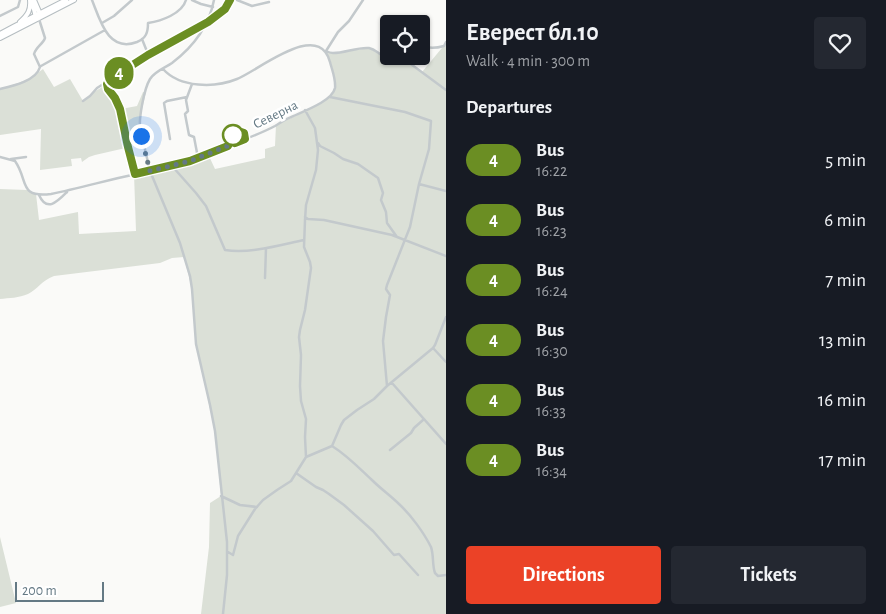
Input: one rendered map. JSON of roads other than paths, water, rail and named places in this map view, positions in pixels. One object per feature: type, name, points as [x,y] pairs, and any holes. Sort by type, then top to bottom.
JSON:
[{"type":"main road","points":[[32,0],[38,16]]},
{"type":"main road","points":[[15,26],[29,13],[32,0]]},
{"type":"main road","points":[[0,38],[66,0]]},
{"type":"main road","points":[[0,34],[74,0]]},
{"type":"street","points":[[0,16],[18,7],[20,0]]},
{"type":"street","points":[[92,0],[105,30],[112,39],[122,44],[133,43],[142,39],[147,33],[148,24],[171,16],[184,5],[186,0]]},
{"type":"street","points":[[102,23],[114,16],[132,0]]},
{"type":"street","points":[[192,0],[213,7]]},
{"type":"street","points":[[214,0],[208,22],[189,48],[155,74],[149,83],[139,123],[150,171],[174,229],[190,276],[196,344],[213,418],[227,552],[223,614]]},
{"type":"street","points":[[83,101],[97,88],[148,55],[208,22],[225,9],[230,0]]},
{"type":"street","points":[[238,0],[252,6],[269,2]]},
{"type":"street","points":[[326,51],[363,0]]},
{"type":"street","points":[[38,16],[45,38],[36,48],[34,54],[40,66]]},
{"type":"street","points":[[0,89],[32,77],[37,73],[40,66],[105,30]]},
{"type":"street","points":[[142,39],[148,55]]},
{"type":"street","points":[[430,48],[444,46],[446,42]]},
{"type":"street","points":[[163,69],[168,75],[192,84],[224,84],[239,79],[294,48],[320,46],[326,51],[334,53],[369,48],[380,55]]},
{"type":"street","points":[[326,51],[335,82],[333,93],[330,96],[405,112],[431,121],[429,149],[413,208],[413,217],[386,289],[390,295],[383,341],[388,386]]},
{"type":"street","points":[[412,65],[446,90]]},
{"type":"street","points":[[109,80],[107,84],[108,89],[120,109],[135,174]]},
{"type":"street","points":[[192,84],[186,100],[188,111],[186,114],[189,135],[194,137],[198,158]]},
{"type":"street","name":"Северна","points":[[68,191],[190,161],[276,126],[330,96]]},
{"type":"street","points":[[170,139],[164,103],[187,97]]},
{"type":"street","points":[[305,110],[315,128],[318,160],[306,205],[304,246],[311,268],[299,337],[301,355],[300,394],[306,419],[306,457]]},
{"type":"street","points":[[317,142],[320,146],[343,159],[358,164],[378,178],[383,193],[381,200],[386,212],[387,224],[397,238]]},
{"type":"street","points":[[0,158],[26,157]]},
{"type":"street","points":[[10,159],[17,165],[25,186],[31,193],[39,195],[68,191]]},
{"type":"street","points":[[172,166],[206,206],[224,249],[266,248],[304,240]]},
{"type":"street","points":[[419,184],[446,191]]},
{"type":"street","points":[[39,195],[44,202],[53,204],[68,191]]},
{"type":"street","points":[[305,217],[392,235],[446,256]]},
{"type":"street","points":[[265,278],[266,248]]},
{"type":"street","points":[[227,552],[233,555],[238,536],[256,508],[267,496],[291,482],[306,457],[332,446],[344,420],[374,399],[432,348],[446,317]]},
{"type":"street","points":[[432,348],[446,362]]},
{"type":"street","points":[[392,383],[446,444]]},
{"type":"street","points":[[390,450],[411,433],[423,420]]},
{"type":"street","points":[[332,446],[399,503],[427,539],[433,554],[435,573],[438,576],[446,575]]},
{"type":"street","points":[[296,473],[335,498],[374,531],[394,555],[399,554],[418,575]]},
{"type":"street","points":[[221,496],[240,505],[256,508]]}]
